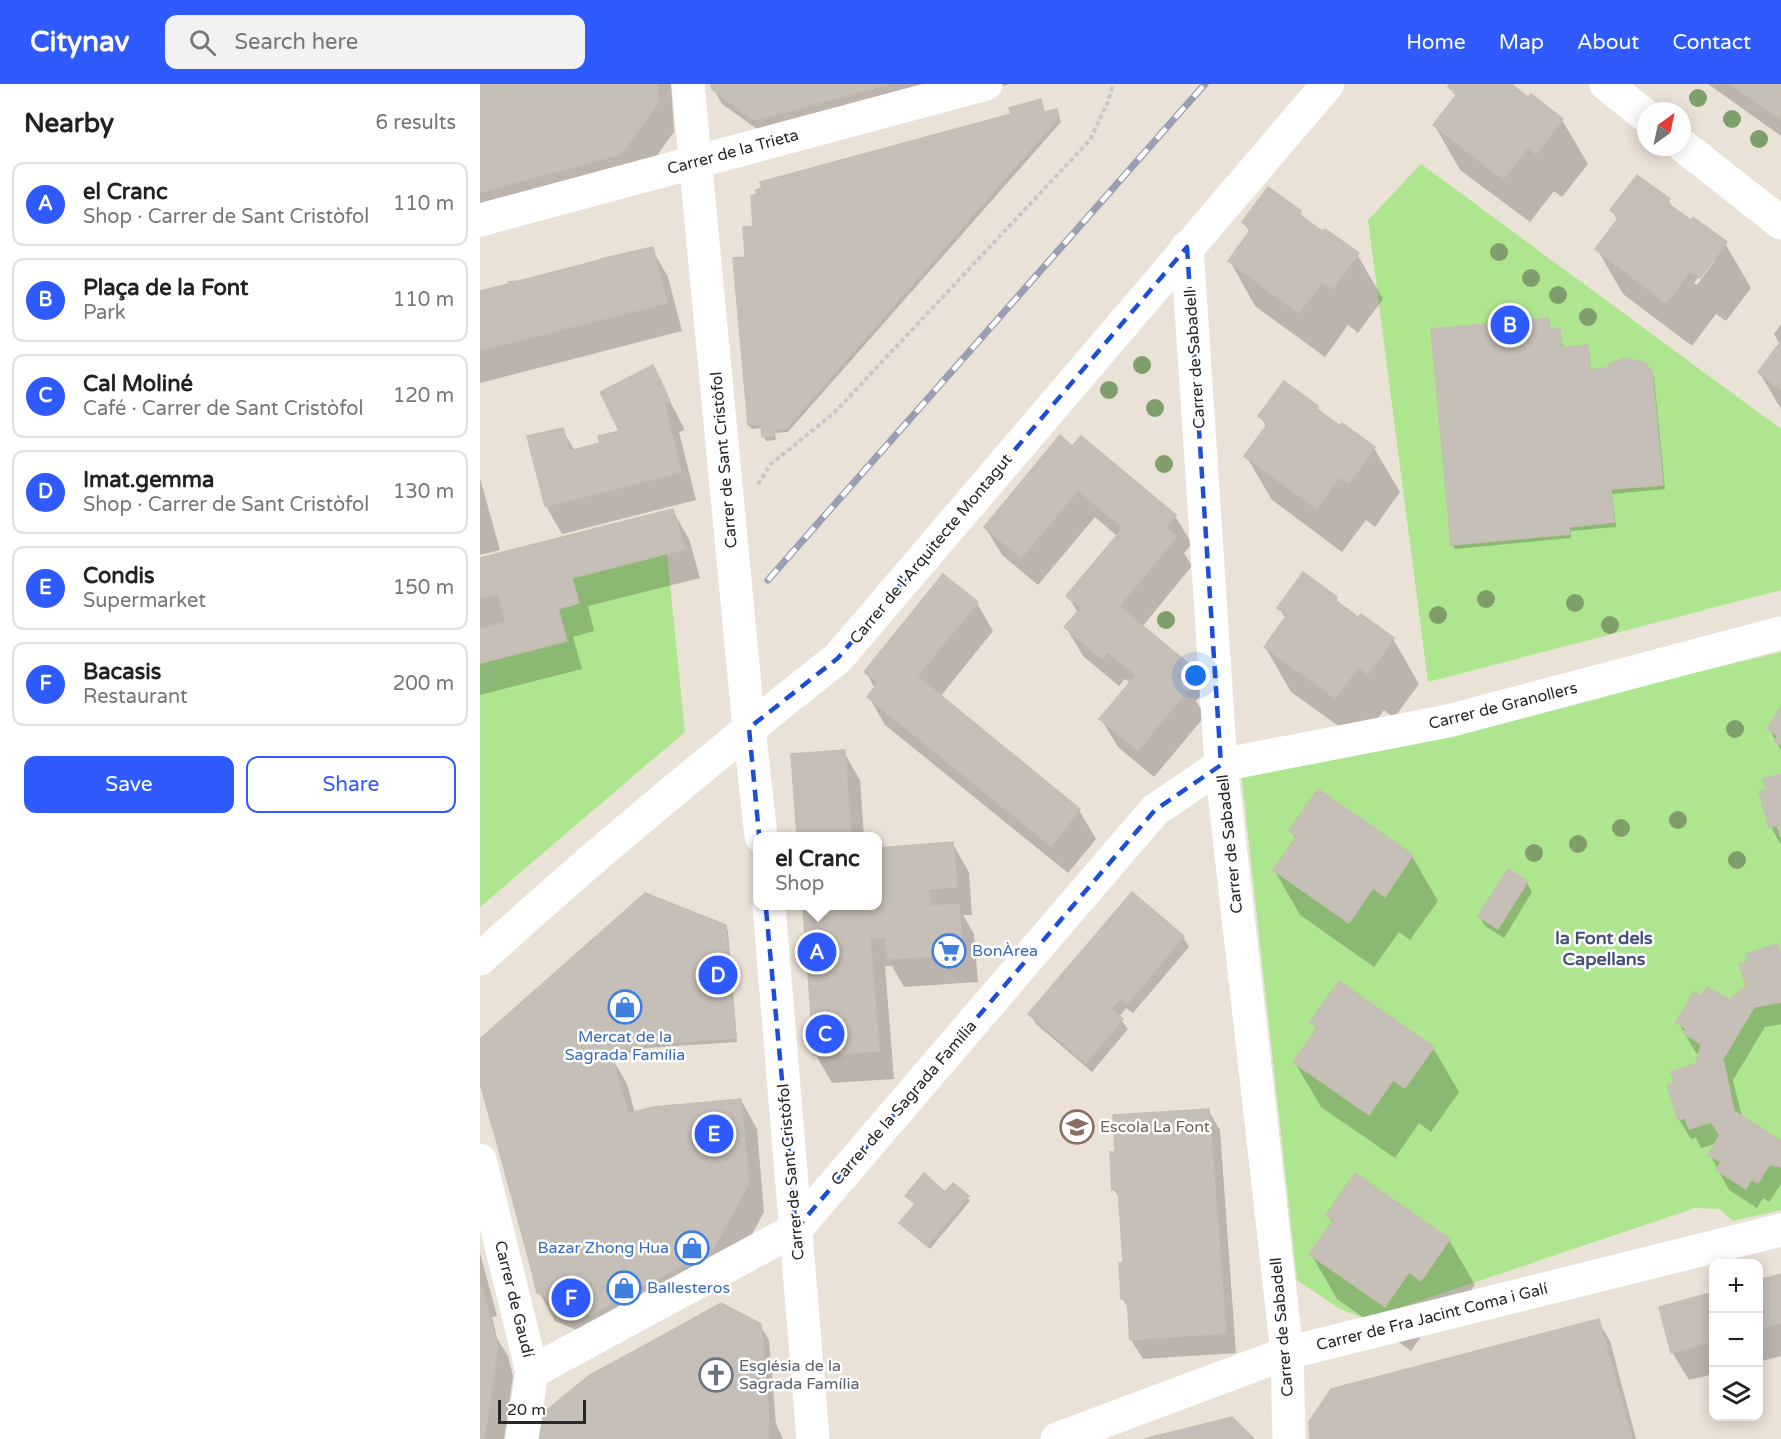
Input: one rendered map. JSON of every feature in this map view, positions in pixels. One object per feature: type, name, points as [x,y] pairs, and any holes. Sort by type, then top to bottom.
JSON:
[{"type":"street","name":"Carrer de Sant Cristòfol","points":[[688,84],[760,832]]},
{"type":"street","name":"Carrer de la Trieta","points":[[480,220],[986,84]]},
{"type":"street","name":"Carrer de l'Arquitecte Montagut","points":[[480,959],[532,911],[749,728],[838,658],[1328,84]]},
{"type":"street","points":[[1605,84],[1637,109]]},
{"type":"street","points":[[1691,152],[1781,223]]},
{"type":"street","name":"Carrer de Sabadell","points":[[1187,247],[1221,765],[1287,1353],[1289,1439]]},
{"type":"street","name":"Carrer de Granollers","points":[[1221,765],[1448,721],[1781,633]]},
{"type":"street","name":"Carrer de la Sagrada Família","points":[[532,1372],[796,1228],[1155,810],[1221,765]]},
{"type":"street","name":"Carrer de Sant Cristòfol","points":[[769,910],[813,1439]]},
{"type":"street","name":"Carrer de Gaudí","points":[[480,1160],[532,1372],[522,1439]]},
{"type":"street","name":"Carrer de Fra Jacint Coma i Galí","points":[[1057,1439],[1287,1353],[1781,1230]]},
{"type":"path","points":[[730,526],[771,464],[834,413],[1090,140],[1108,102],[1113,84]]},
{"type":"highlighted area","points":[[1187,247],[1221,765],[1155,810],[796,1229],[749,728],[838,658]]},
{"type":"green space","points":[[1421,164],[1781,429],[1781,590],[1428,682],[1368,220]]},
{"type":"green space","points":[[667,554],[685,732],[480,907],[480,663],[558,609],[579,603],[572,578]]},
{"type":"green space","points":[[1781,652],[1781,1210],[1733,1221],[1719,1209],[1695,1208],[1366,1319],[1340,1309],[1297,1280],[1241,771]]},
{"type":"building","points":[[480,84],[536,84],[480,99]]},
{"type":"building","points":[[536,84],[657,84],[658,103],[621,154],[480,192],[480,99]]},
{"type":"building","points":[[711,84],[889,84],[754,120],[712,89]]},
{"type":"building","points":[[1450,84],[1511,84],[1528,97],[1531,94],[1563,119],[1536,154],[1528,147],[1503,179],[1433,125],[1457,94],[1448,87]]},
{"type":"building","points":[[1730,84],[1781,84],[1781,120]]},
{"type":"building","points":[[1041,99],[1044,112],[1057,109],[1059,117],[786,428],[774,429],[774,436],[762,437],[761,424],[748,425],[733,258],[745,257],[743,227],[753,226],[751,196],[757,194],[756,190],[762,188],[760,182],[1011,114],[1009,108]]},
{"type":"building","points":[[1637,175],[1670,199],[1667,203],[1691,220],[1693,217],[1727,242],[1700,278],[1690,271],[1666,303],[1595,249],[1619,217],[1610,210]]},
{"type":"building","points":[[1268,187],[1301,211],[1299,214],[1322,231],[1325,229],[1359,253],[1332,289],[1322,282],[1299,313],[1228,261],[1251,229],[1242,222]]},
{"type":"building","points":[[653,247],[667,303],[480,350],[480,291],[508,284],[508,282]]},
{"type":"building","points":[[1549,318],[1550,329],[1560,328],[1561,348],[1588,345],[1590,370],[1607,368],[1610,363],[1627,358],[1645,363],[1652,371],[1663,485],[1611,489],[1614,522],[1569,527],[1570,534],[1451,545],[1431,329]]},
{"type":"building","points":[[1781,341],[1781,390],[1758,372]]},
{"type":"building","points":[[653,365],[670,401],[664,403],[681,472],[545,506],[527,436],[563,428],[569,451],[600,443],[598,436],[619,431],[600,392]]},
{"type":"building","points":[[1284,381],[1318,406],[1316,408],[1340,426],[1342,423],[1375,447],[1349,483],[1340,477],[1316,508],[1244,456],[1268,423],[1258,416]]},
{"type":"building","points":[[1060,435],[1072,446],[1081,436],[1176,515],[1165,528],[1176,537],[1119,606],[1188,663],[1177,676],[1190,687],[1138,750],[1099,719],[1136,675],[1108,652],[1102,659],[1064,627],[1081,608],[1066,596],[1123,528],[1078,490],[1021,558],[984,527]]},
{"type":"building","points":[[673,509],[685,549],[572,578],[579,603],[558,609],[567,641],[480,663],[480,629],[506,622],[498,593],[480,598],[480,558]]},
{"type":"building","points":[[1303,572],[1337,597],[1335,600],[1358,617],[1361,614],[1394,638],[1368,674],[1358,667],[1335,698],[1264,647],[1287,615],[1277,608]]},
{"type":"building","points":[[943,574],[978,602],[917,676],[1080,809],[1051,846],[867,697],[878,683],[864,672]]},
{"type":"building","points":[[1781,707],[1781,745],[1774,741],[1778,736],[1767,729]]},
{"type":"building","points":[[845,750],[851,832],[797,832],[791,754]]},
{"type":"building","points":[[1781,774],[1780,836],[1777,825],[1769,828],[1759,792],[1766,790],[1763,779]]},
{"type":"building","points":[[1318,789],[1413,855],[1385,897],[1373,888],[1349,923],[1273,870],[1297,836],[1289,831]]},
{"type":"building","points":[[953,842],[957,887],[928,889],[930,906],[959,904],[963,954],[887,959],[885,937],[870,938],[879,1051],[814,1055],[803,910],[882,910],[882,848]]},
{"type":"building","points":[[1508,869],[1528,881],[1498,929],[1478,916]]},
{"type":"building","points":[[1132,892],[1184,936],[1127,1004],[1120,999],[1111,1009],[1123,1019],[1086,1063],[1028,1014]]},
{"type":"building","name":"Mercat de la Sagrada Família","points":[[645,893],[726,925],[736,1038],[644,1044],[482,1090],[480,1039]]},
{"type":"building","points":[[1777,944],[1781,956],[1781,1002],[1754,1007],[1723,1059],[1734,1111],[1781,1141],[1781,1167],[1769,1165],[1758,1183],[1751,1179],[1746,1189],[1716,1170],[1721,1162],[1708,1155],[1720,1135],[1711,1122],[1689,1129],[1685,1118],[1678,1120],[1667,1085],[1674,1083],[1671,1072],[1696,1064],[1701,1044],[1683,1033],[1686,1029],[1676,1022],[1694,992],[1701,996],[1707,987],[1729,1000],[1746,986],[1739,964],[1748,961],[1746,954]]},
{"type":"building","points":[[1339,981],[1434,1047],[1405,1088],[1393,1080],[1369,1115],[1293,1062],[1317,1028],[1310,1022]]},
{"type":"building","points":[[611,1054],[628,1114],[499,1150],[482,1090]]},
{"type":"building","points":[[741,1099],[746,1156],[658,1163],[658,1166],[608,1180],[593,1123],[653,1107]]},
{"type":"building","points":[[1209,1109],[1226,1333],[1130,1340],[1127,1299],[1121,1299],[1119,1263],[1123,1262],[1118,1189],[1112,1190],[1110,1152],[1115,1152],[1113,1115]]},
{"type":"building","points":[[593,1123],[608,1179],[514,1205],[499,1150]]},
{"type":"building","points":[[746,1156],[749,1183],[713,1249],[675,1269],[624,1175],[658,1166],[658,1163]]},
{"type":"building","points":[[924,1173],[945,1192],[953,1183],[969,1196],[927,1246],[899,1223],[915,1204],[905,1196]]},
{"type":"building","points":[[1355,1173],[1450,1239],[1421,1281],[1409,1272],[1385,1307],[1309,1254],[1334,1220],[1326,1215]]},
{"type":"building","points":[[624,1175],[675,1269],[608,1305],[566,1227],[578,1220],[570,1190]]},
{"type":"building","points":[[570,1190],[578,1220],[566,1227],[583,1257],[532,1271],[514,1205]]},
{"type":"building","points":[[583,1257],[608,1305],[590,1315],[537,1293],[532,1271]]},
{"type":"building","points":[[1781,1274],[1781,1323],[1763,1328],[1763,1313],[1763,1279]]},
{"type":"building","points":[[480,1288],[482,1288],[492,1326],[480,1329]]},
{"type":"building","points":[[1709,1293],[1709,1342],[1671,1353],[1659,1307]]},
{"type":"building","name":"Església de la Sagrada Família","points":[[721,1303],[761,1324],[768,1407],[687,1414],[649,1343]]},
{"type":"building","points":[[1599,1319],[1632,1439],[1310,1439],[1309,1422],[1331,1389]]},
{"type":"building","points":[[492,1326],[498,1346],[493,1381],[480,1379],[480,1329]]},
{"type":"building","points":[[649,1343],[687,1414],[768,1407],[768,1439],[532,1439],[536,1419],[590,1375]]},
{"type":"building","points":[[480,1379],[493,1381],[487,1421],[480,1420]]},
{"type":"building","points":[[1232,1417],[1254,1439],[1144,1439]]},
{"type":"building","points":[[480,1420],[487,1421],[484,1439],[480,1439]]},
{"type":"railway","points":[[768,580],[1205,84]]},
{"type":"place","name":"Plaça de la Font","points":[[1510,325]]},
{"type":"place","name":"BonÀrea","points":[[949,951]]},
{"type":"place","name":"el Cranc","points":[[817,952]]},
{"type":"place","name":"Imat.gemma","points":[[718,975]]},
{"type":"place","name":"Mercat de la Sagrada Família","points":[[625,1007]]},
{"type":"place","name":"Cal Moliné","points":[[825,1034]]},
{"type":"place","name":"Escola La Font","points":[[1077,1127]]},
{"type":"place","name":"Condis","points":[[714,1134]]},
{"type":"place","name":"Bazar Zhong Hua","points":[[692,1248]]},
{"type":"place","name":"Ballesteros","points":[[624,1288]]},
{"type":"place","name":"Bacasis","points":[[571,1298]]},
{"type":"place","name":"Església de la Sagrada Família","points":[[716,1375]]},
{"type":"district","name":"la Font dels Capellans","points":[[1604,948]]}]
